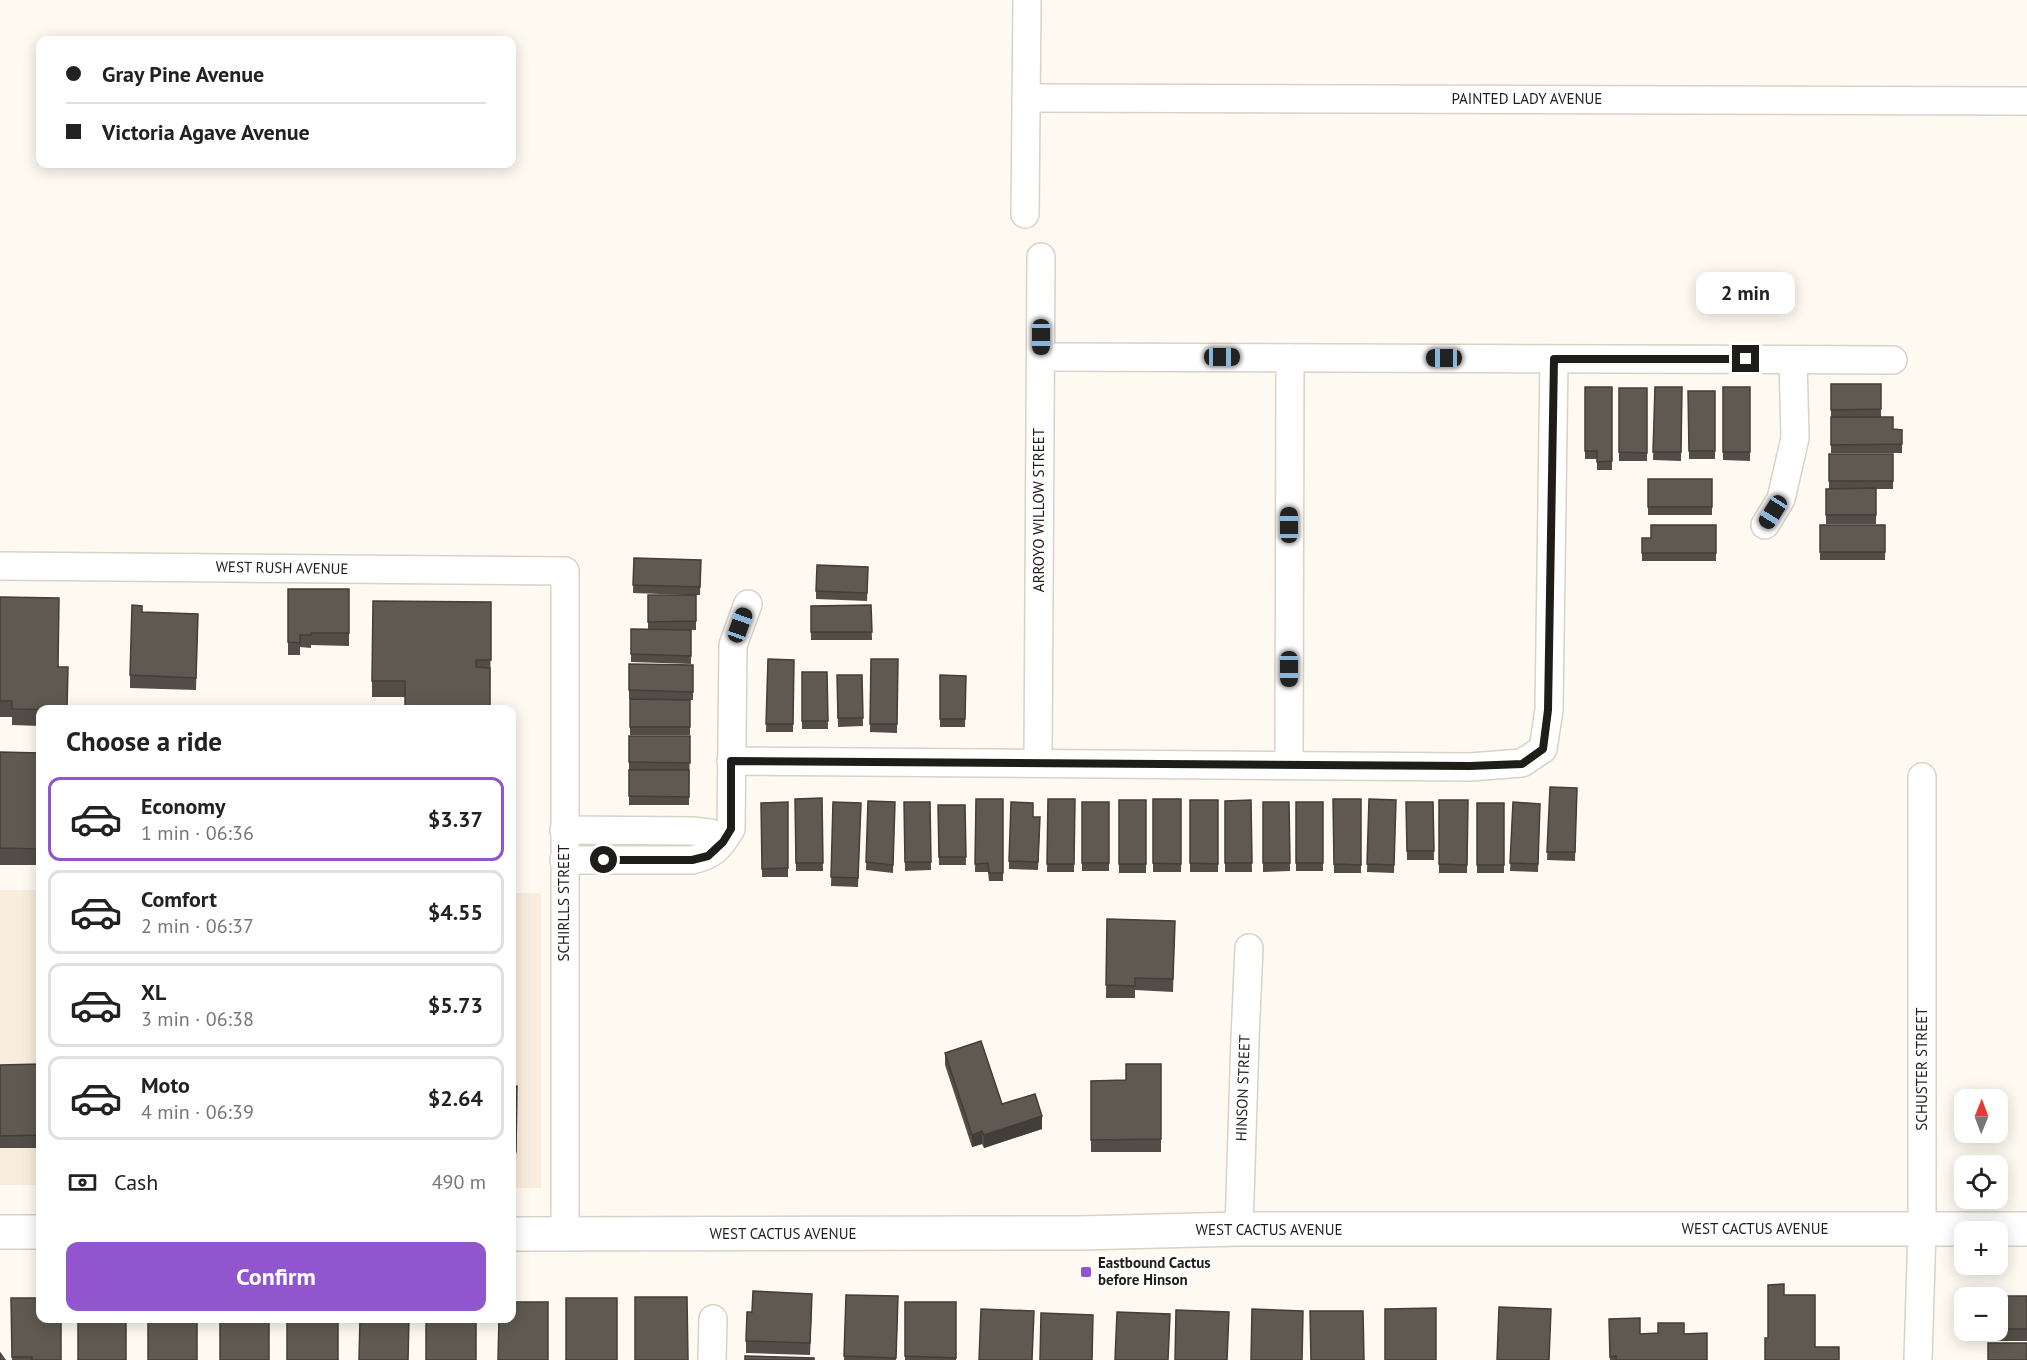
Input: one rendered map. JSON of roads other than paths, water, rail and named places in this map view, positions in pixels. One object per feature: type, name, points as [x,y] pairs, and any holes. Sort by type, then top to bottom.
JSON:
[{"type":"main road","name":"WEST CACTUS AVENUE","points":[[516,1234],[1079,1233],[1239,1229],[2027,1229]]},
{"type":"main road","points":[[0,1232],[36,1232]]},
{"type":"street","points":[[1025,214],[1027,0]]},
{"type":"street","name":"PAINTED LADY AVENUE","points":[[1026,98],[2027,101]]},
{"type":"street","name":"ARROYO WILLOW STREET","points":[[1038,763],[1041,257]]},
{"type":"street","points":[[1041,357],[1893,360]]},
{"type":"street","points":[[1289,765],[1290,358]]},
{"type":"street","points":[[731,761],[1470,766],[1522,764],[1543,749],[1548,710],[1554,359]]},
{"type":"street","points":[[1765,525],[1781,499],[1795,438],[1793,360]]},
{"type":"street","name":"WEST RUSH AVENUE","points":[[0,566],[565,571]]},
{"type":"street","name":"SCHIRLLS STREET","points":[[565,571],[565,1234]]},
{"type":"street","points":[[564,860],[692,860],[708,856],[723,842],[731,829],[733,645],[748,604]]},
{"type":"street","name":"SCHUSTER STREET","points":[[1918,1360],[1922,1229],[1922,777]]},
{"type":"street","points":[[564,830],[692,831],[710,833],[723,842]]},
{"type":"street","name":"HINSON STREET","points":[[1239,1229],[1249,948]]},
{"type":"street","points":[[712,1360],[713,1319]]},
{"type":"place","name":"Eastbound Cactus before Hinson","points":[[1086,1272]]}]
